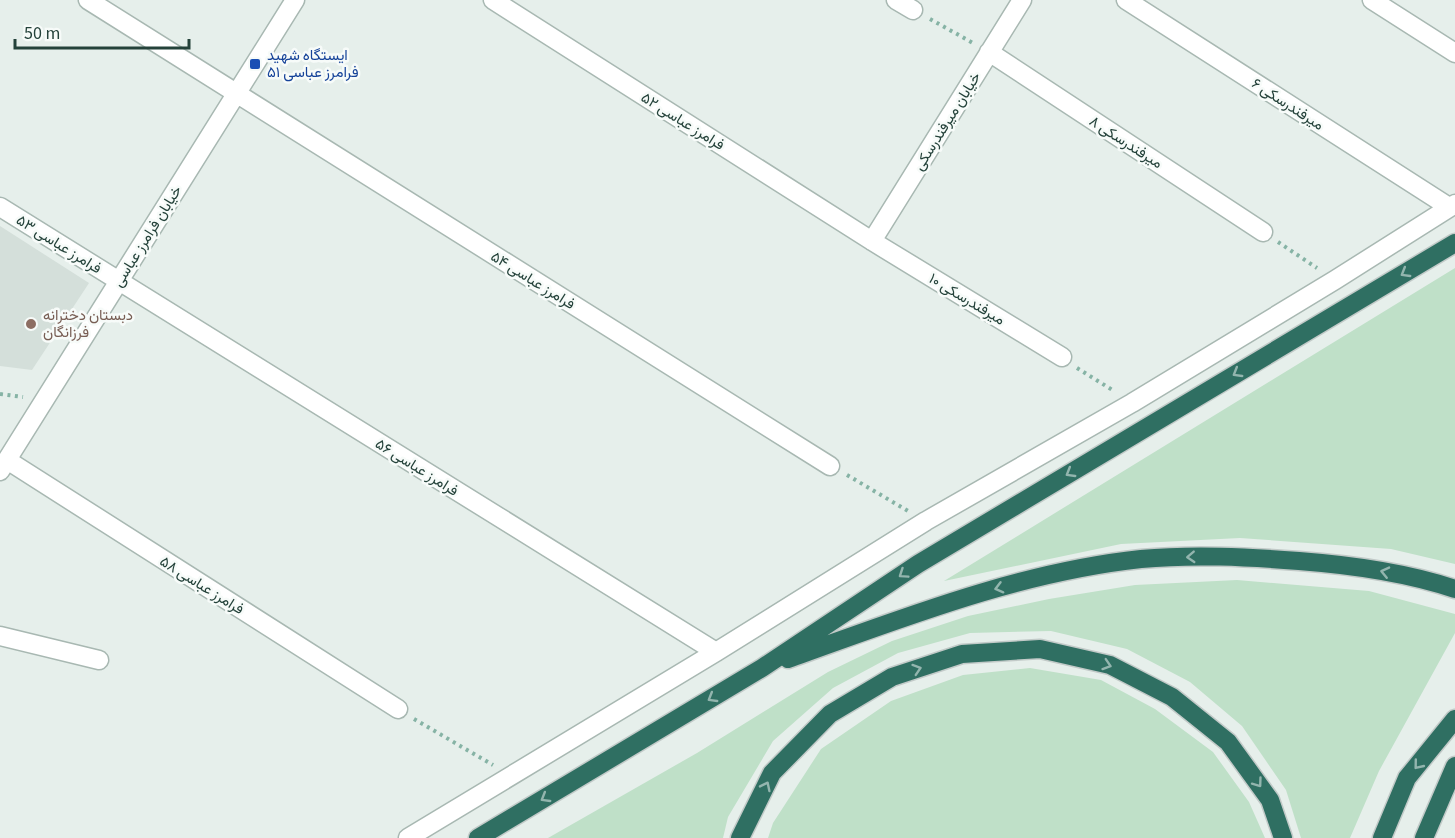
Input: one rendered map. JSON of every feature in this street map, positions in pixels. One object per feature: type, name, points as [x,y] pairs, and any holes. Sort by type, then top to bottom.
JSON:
[{"type":"highway","points":[[478,838],[762,668],[918,564],[1455,243]]},
{"type":"highway","points":[[762,668],[945,603],[1046,575],[1141,559],[1231,555],[1360,566],[1448,587]]},
{"type":"highway","points":[[740,838],[772,773],[830,714],[892,677],[962,654],[1040,650],[1110,664],[1172,697],[1228,742],[1270,800],[1283,838]]},
{"type":"highway","points":[[1382,838],[1407,778],[1455,719]]},
{"type":"highway","points":[[1424,838],[1455,766]]},
{"type":"street","name":"فرامرز عباسی ۵۴","points":[[88,0],[831,466]]},
{"type":"street","name":"خیابان فرامرز عباسی","points":[[4,466],[295,0]]},
{"type":"street","name":"فرامرز عباسی ۵۲","points":[[493,0],[872,241]]},
{"type":"street","points":[[896,0],[913,10]]},
{"type":"street","name":"خیابان میرفندرسکی","points":[[872,241],[1022,0]]},
{"type":"street","name":"میرفندرسکی ۶","points":[[1126,0],[1452,206]]},
{"type":"street","points":[[1372,0],[1455,53]]},
{"type":"street","name":"میرفندرسکی ۸","points":[[989,52],[1263,232]]},
{"type":"street","points":[[408,838],[716,652],[926,521],[1132,403],[1452,206]]},
{"type":"street","name":"فرامرز عباسی ۵۳","points":[[0,207],[119,281]]},
{"type":"street","name":"میرفندرسکی ۱۰","points":[[872,241],[1062,357]]},
{"type":"street","name":"فرامرز عباسی ۵۶","points":[[119,281],[716,652]]},
{"type":"street","name":"فرامرز عباسی ۵۸","points":[[4,466],[398,709]]},
{"type":"street","points":[[0,636],[99,660]]},
{"type":"path","points":[[913,10],[989,52]]},
{"type":"path","points":[[1263,232],[1335,280]]},
{"type":"path","points":[[1062,357],[1132,403]]},
{"type":"path","points":[[831,466],[926,521]]},
{"type":"path","points":[[398,709],[510,776]]},
{"type":"shaded area","name":"دبستان دخترانه فرزانگان","points":[[0,226],[89,283],[32,370],[0,366]]},
{"type":"green space","points":[[1455,268],[1455,564],[1391,549],[1240,538],[1121,544],[944,581]]},
{"type":"green space","points":[[1237,580],[1369,591],[1455,614],[1455,633],[1379,771],[1350,838],[1301,838],[1286,790],[1242,726],[1190,682],[1127,649],[1051,631],[970,633],[898,653],[833,688],[773,741],[728,817],[723,838],[548,838],[697,753],[828,672],[892,641],[968,616],[1049,599],[1135,585]]},
{"type":"green space","points":[[1030,668],[1101,680],[1155,709],[1213,752],[1249,802],[1265,838],[768,838],[773,823],[821,749],[891,701],[963,675]]},
{"type":"place","name":"ایستگاه شهید فرامرز عباسی ۵۱","points":[[255,64]]},
{"type":"place","name":"دبستان دخترانه فرزانگان","points":[[31,324]]}]
